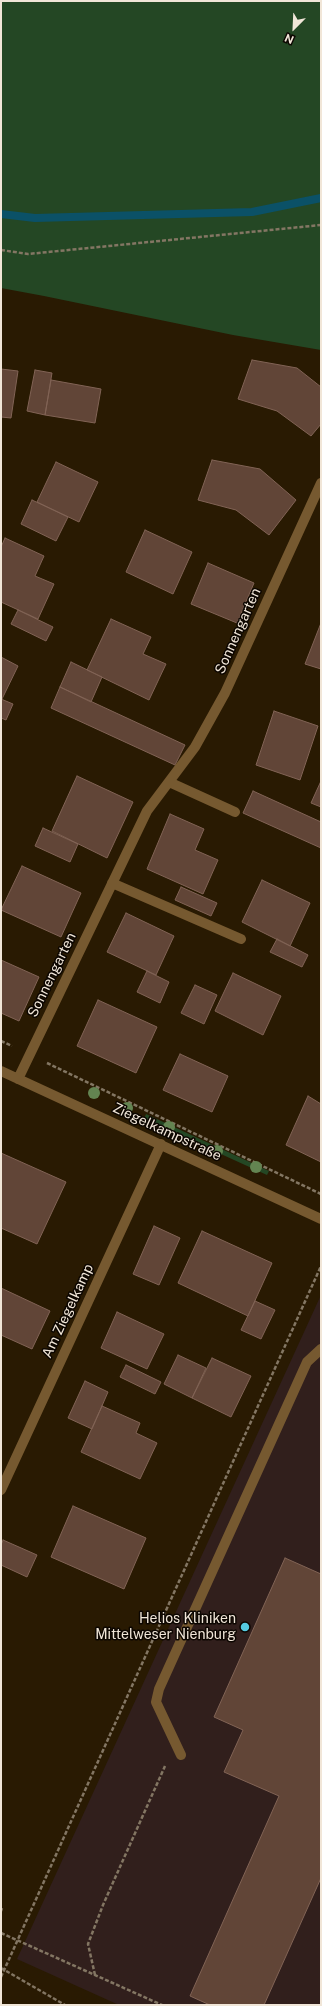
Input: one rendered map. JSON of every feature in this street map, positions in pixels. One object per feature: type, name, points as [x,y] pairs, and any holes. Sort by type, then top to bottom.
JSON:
[{"type":"street","name":"Sonnengarten","points":[[18,1079],[147,811],[195,747],[225,693],[321,483]]},
{"type":"street","points":[[169,782],[235,812]]},
{"type":"street","points":[[112,883],[241,939]]},
{"type":"street","name":"Ziegelkampstraße","points":[[1,1071],[321,1219]]},
{"type":"street","name":"Am Ziegelkamp","points":[[1,1490],[161,1144]]},
{"type":"street","points":[[181,1754],[156,1702],[159,1689],[307,1362],[321,1349]]},
{"type":"path","points":[[1,250],[28,254],[321,225]]},
{"type":"path","points":[[1,1041],[321,1194]]},
{"type":"path","points":[[1,1977],[321,1266]]},
{"type":"path","points":[[95,1975],[88,1944],[103,1905],[175,1744]]},
{"type":"path","points":[[1,1932],[162,2005]]},
{"type":"path","points":[[1,1968],[65,2005]]},
{"type":"shaded area","name":"Helios Kliniken Mittelweser Nienburg","points":[[321,1295],[321,2005],[119,2005],[17,1959]]},
{"type":"green space","points":[[1,1],[321,1],[321,350],[233,335],[1,288]]},
{"type":"green space","points":[[146,1114],[269,1171],[267,1175],[144,1119]]},
{"type":"building","points":[[252,360],[297,368],[321,387],[321,424],[311,436],[277,411],[238,399]]},
{"type":"building","points":[[1,369],[18,371],[11,418],[1,417]]},
{"type":"building","points":[[35,370],[52,373],[45,415],[27,411]]},
{"type":"building","points":[[51,380],[101,389],[95,423],[45,415]]},
{"type":"building","points":[[212,460],[260,469],[296,500],[269,535],[236,510],[198,500]]},
{"type":"building","points":[[56,462],[98,482],[79,522],[37,502]]},
{"type":"building","points":[[32,500],[68,517],[56,541],[21,524]]},
{"type":"building","points":[[145,530],[192,552],[173,594],[126,572]]},
{"type":"building","points":[[5,538],[44,556],[35,576],[54,584],[38,619],[1,602],[1,547]]},
{"type":"building","points":[[208,563],[254,583],[237,623],[191,604]]},
{"type":"building","points":[[18,610],[53,627],[46,641],[11,624]]},
{"type":"building","points":[[111,619],[151,637],[143,654],[166,664],[149,700],[87,670]]},
{"type":"building","points":[[321,623],[321,669],[305,664]]},
{"type":"building","points":[[1,657],[18,666],[2,699],[1,699]]},
{"type":"building","points":[[71,662],[102,677],[91,702],[60,687]]},
{"type":"building","points":[[60,687],[185,745],[175,765],[51,708]]},
{"type":"building","points":[[1,699],[13,704],[6,720],[1,718]]},
{"type":"building","points":[[274,711],[318,726],[300,780],[256,765]]},
{"type":"building","points":[[77,776],[133,802],[107,858],[52,831]]},
{"type":"building","points":[[321,781],[321,807],[311,803]]},
{"type":"building","points":[[253,791],[321,822],[321,848],[243,813]]},
{"type":"building","points":[[170,814],[204,829],[195,850],[218,860],[203,894],[147,869]]},
{"type":"building","points":[[43,828],[78,844],[70,862],[35,846]]},
{"type":"building","points":[[22,866],[81,893],[61,937],[1,910]]},
{"type":"building","points":[[262,880],[310,903],[290,946],[242,922]]},
{"type":"building","points":[[181,887],[217,903],[211,916],[175,900]]},
{"type":"building","points":[[126,913],[174,936],[156,975],[107,952]]},
{"type":"building","points":[[277,939],[308,955],[302,967],[270,952]]},
{"type":"building","points":[[1,960],[39,977],[19,1021],[1,1013]]},
{"type":"building","points":[[147,971],[169,982],[160,1003],[137,992]]},
{"type":"building","points":[[233,973],[281,996],[263,1035],[215,1011]]},
{"type":"building","points":[[195,985],[217,995],[204,1024],[181,1013]]},
{"type":"building","points":[[98,1000],[157,1027],[136,1073],[77,1046]]},
{"type":"building","points":[[180,1054],[228,1076],[212,1112],[163,1090]]},
{"type":"building","points":[[308,1096],[321,1104],[321,1162],[286,1145]]},
{"type":"building","points":[[1,1153],[66,1182],[37,1244],[1,1228]]},
{"type":"building","points":[[154,1226],[180,1238],[159,1285],[133,1274]]},
{"type":"building","points":[[202,1231],[272,1263],[248,1316],[178,1283]]},
{"type":"building","points":[[1,1288],[50,1311],[32,1349],[1,1335]]},
{"type":"building","points":[[255,1301],[275,1310],[261,1339],[241,1330]]},
{"type":"building","points":[[117,1312],[164,1334],[147,1369],[101,1348]]},
{"type":"building","points":[[178,1355],[206,1368],[192,1398],[164,1384]]},
{"type":"building","points":[[212,1358],[251,1376],[231,1417],[192,1398]]},
{"type":"building","points":[[126,1365],[161,1382],[155,1394],[120,1377]]},
{"type":"building","points":[[85,1381],[108,1392],[92,1429],[68,1418]]},
{"type":"building","points":[[102,1406],[140,1423],[136,1433],[157,1443],[140,1479],[81,1452]]},
{"type":"building","points":[[73,1506],[146,1538],[124,1589],[51,1557]]},
{"type":"building","points":[[3,1540],[37,1555],[27,1577],[1,1565],[1,1545]]},
{"type":"building","points":[[285,1558],[321,1574],[321,1878],[264,2005],[210,2005],[190,1996],[279,1796],[224,1772],[243,1730],[214,1717]]},
{"type":"waterway","points":[[1,214],[35,218],[252,212],[321,198]]},
{"type":"place","name":"Helios Kliniken Mittelweser Nienburg","points":[[245,1627]]}]
